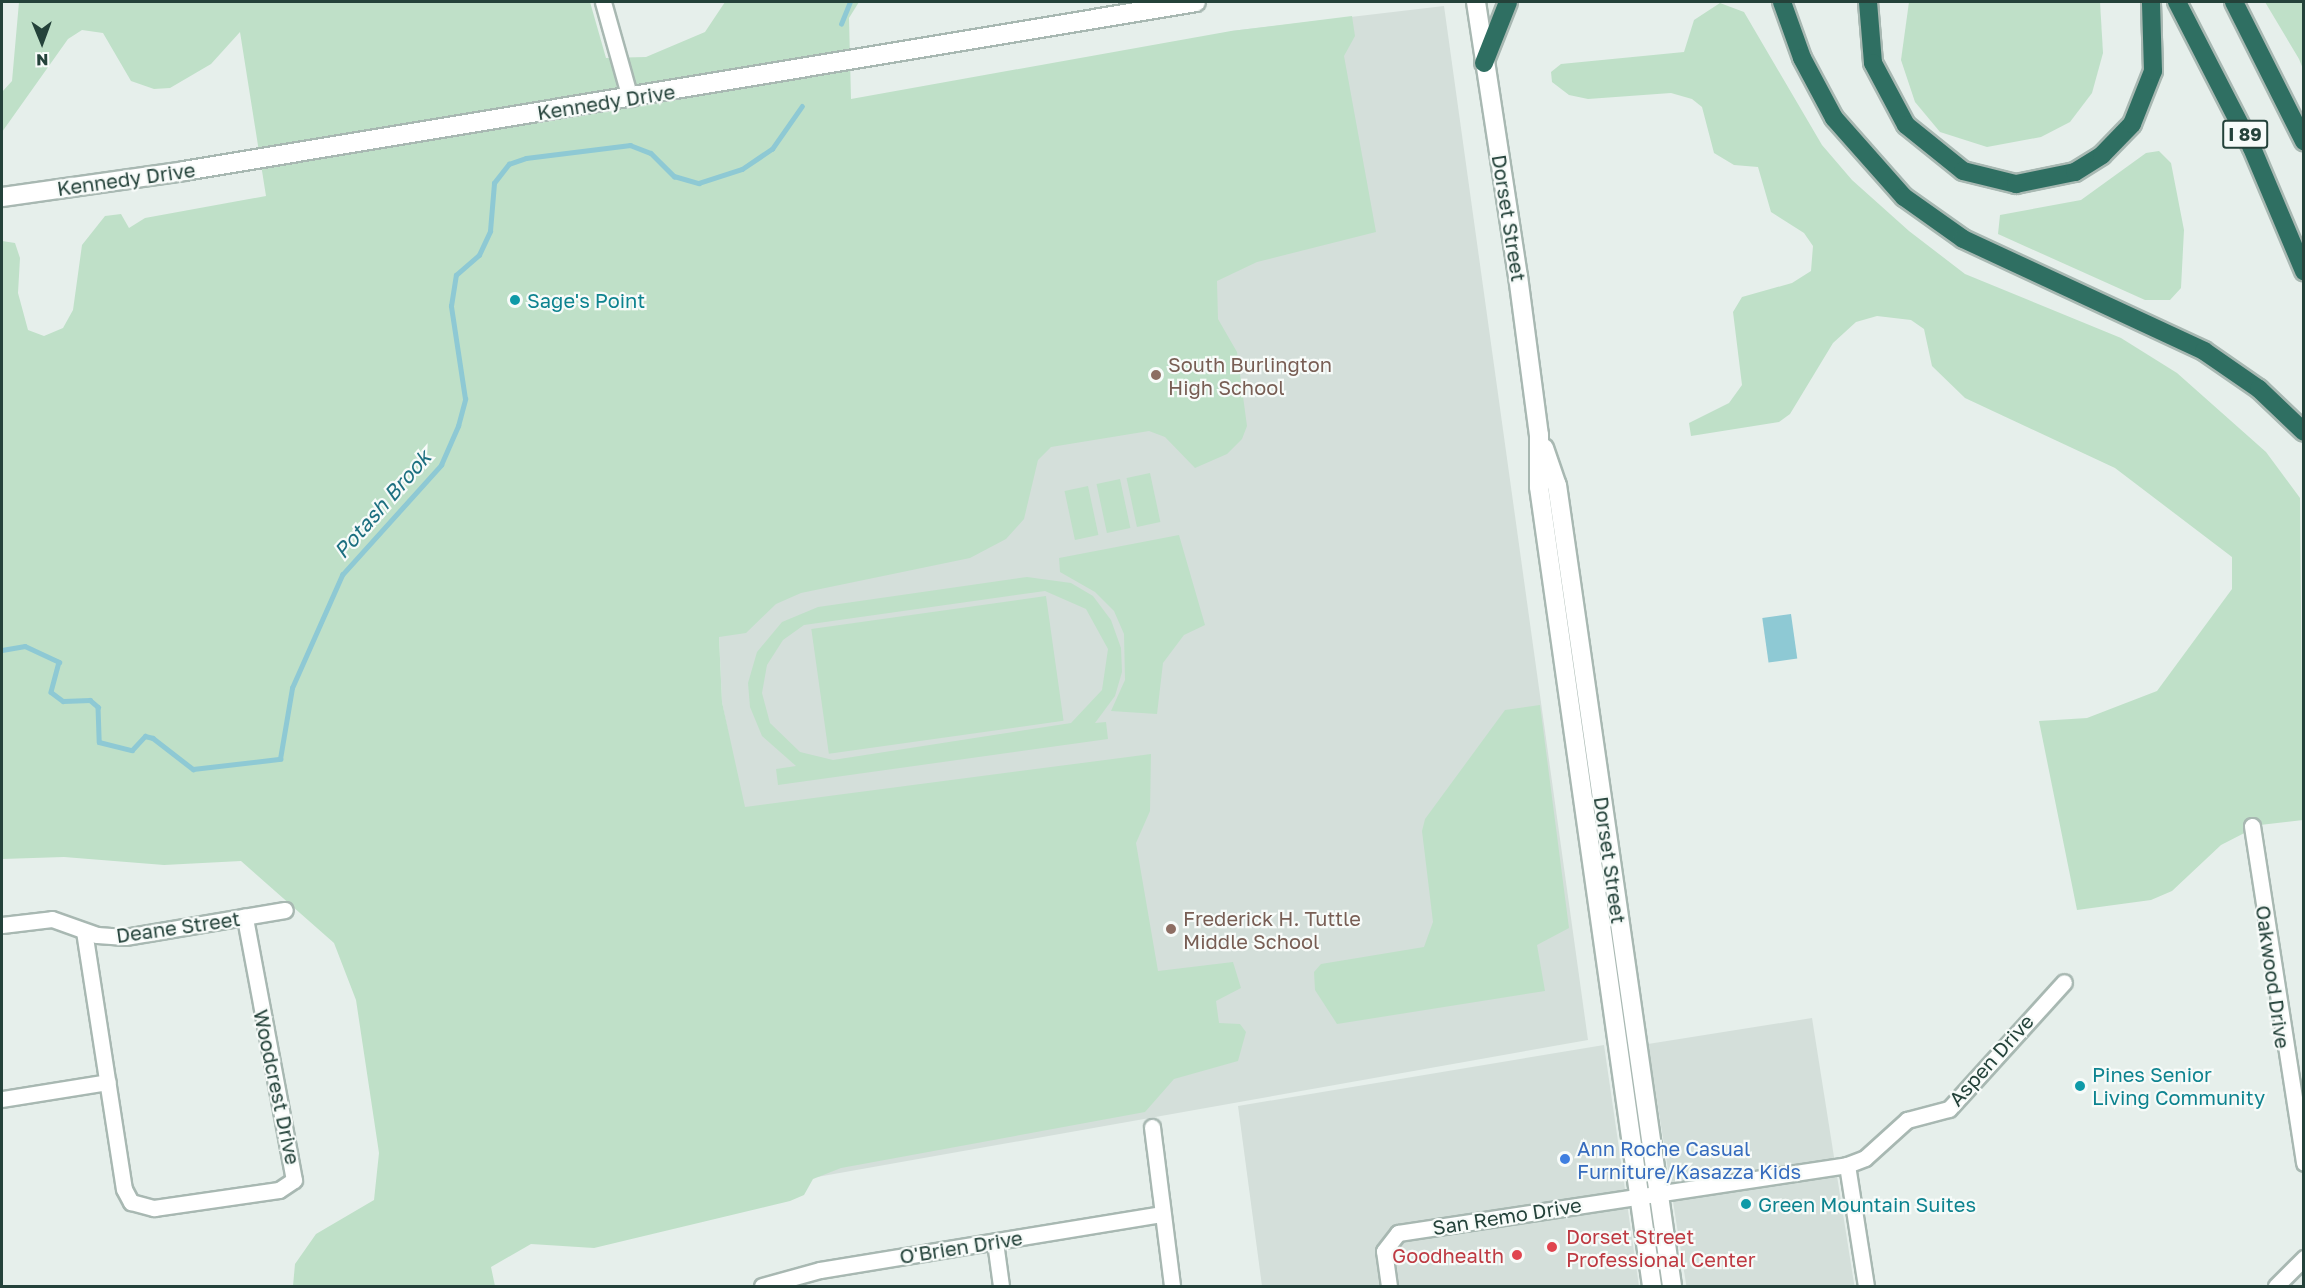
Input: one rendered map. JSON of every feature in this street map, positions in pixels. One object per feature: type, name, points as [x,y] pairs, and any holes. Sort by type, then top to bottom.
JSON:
[{"type":"highway","points":[[1484,63],[1508,2]]},
{"type":"highway","points":[[1782,2],[1825,104],[1857,149],[1904,197],[1963,239],[2214,357],[2259,389],[2304,432]]},
{"type":"highway","points":[[1868,2],[1873,63],[1906,125],[1963,171],[2016,184],[2075,172],[2102,155],[2132,124],[2153,71],[2151,2]]},
{"type":"highway","name":"I 89","points":[[2177,2],[2256,158],[2304,271]]},
{"type":"highway","name":"I 89","points":[[2234,2],[2304,141]]},
{"type":"main road","name":"Kennedy Drive","points":[[6,197],[630,98],[1196,2]]},
{"type":"main road","name":"Dorset Street","points":[[1476,2],[1539,435],[1539,487],[1652,1287]]},
{"type":"main road","name":"Dorset Street","points":[[1539,435],[1557,485],[1672,1287]]},
{"type":"street","points":[[603,2],[630,98]]},
{"type":"street","name":"Oakwood Drive","points":[[2252,826],[2304,1164]]},
{"type":"street","name":"Deane Street","points":[[2,925],[52,919],[84,931],[125,937],[285,910]]},
{"type":"street","name":"Woodcrest Drive","points":[[84,931],[124,1189],[137,1206],[154,1208],[290,1186],[296,1166],[270,1063],[245,917]]},
{"type":"street","name":"Aspen Drive","points":[[1639,1196],[1847,1165],[1876,1151],[1907,1120],[1949,1109],[2064,982]]},
{"type":"street","points":[[2,1099],[108,1082]]},
{"type":"street","points":[[1152,1127],[1172,1287]]},
{"type":"street","points":[[1847,1165],[1866,1287]]},
{"type":"street","name":"San Remo Drive","points":[[1389,1287],[1384,1251],[1398,1233],[1639,1196]]},
{"type":"street","name":"O'Brien Drive","points":[[762,1287],[820,1270],[1162,1214]]},
{"type":"street","points":[[995,1242],[1001,1287]]},
{"type":"street","points":[[2276,1287],[2304,1258]]},
{"type":"shaded area","points":[[1444,6],[1588,1040],[817,1177],[722,702],[719,636],[1231,31]]},
{"type":"shaded area","points":[[1812,1018],[1854,1286],[1686,1286],[1648,1044]]},
{"type":"shaded area","points":[[1604,1045],[1639,1286],[1262,1286],[1238,1106]]},
{"type":"green space","points":[[19,2],[590,2],[606,58],[646,57],[705,32],[725,2],[859,2],[849,18],[851,99],[1231,31],[1352,16],[1355,36],[1344,56],[1376,232],[1257,262],[1217,281],[1218,319],[1237,352],[1247,426],[1242,439],[1227,454],[1195,468],[1165,437],[1149,431],[1051,447],[1038,460],[1024,519],[1006,539],[970,558],[801,593],[776,604],[746,633],[719,637],[722,702],[745,807],[1151,754],[1150,811],[1136,843],[1158,971],[1233,962],[1241,988],[1216,1001],[1219,1023],[1240,1024],[1246,1032],[1238,1061],[1174,1079],[1145,1112],[841,1168],[813,1179],[804,1195],[790,1201],[594,1248],[531,1244],[491,1267],[495,1286],[293,1286],[295,1264],[316,1234],[374,1200],[379,1153],[356,1000],[334,943],[241,861],[164,865],[64,857],[2,859],[2,241],[15,243],[20,258],[18,293],[28,330],[44,336],[63,328],[73,310],[82,245],[105,216],[121,214],[129,228],[145,218],[266,196],[240,32],[211,64],[170,88],[154,89],[131,81],[103,33],[82,30],[68,39],[2,132],[2,92],[12,81]]},
{"type":"green space","points":[[1909,2],[2100,2],[2103,53],[2092,93],[2070,122],[2041,137],[1987,147],[1940,132],[1915,102],[1901,60]]},
{"type":"green space","points":[[2265,2],[2303,2],[2303,69],[2299,59]]},
{"type":"green space","points":[[1720,3],[1744,12],[1822,145],[1852,180],[1909,231],[1965,274],[2121,338],[2177,373],[2266,452],[2300,498],[2303,820],[2260,825],[2221,845],[2172,891],[2151,900],[2077,910],[2039,721],[2087,718],[2157,691],[2232,589],[2232,557],[2115,468],[1965,398],[1932,366],[1924,329],[1911,320],[1877,316],[1856,322],[1833,343],[1790,414],[1779,422],[1691,436],[1689,423],[1729,403],[1742,385],[1733,312],[1742,297],[1792,283],[1811,271],[1813,246],[1804,233],[1771,212],[1758,167],[1734,165],[1714,153],[1702,107],[1692,99],[1671,93],[1588,99],[1569,95],[1552,82],[1551,72],[1561,64],[1684,52],[1694,20]]},
{"type":"green space","points":[[2159,151],[2171,163],[2184,230],[2181,288],[2170,300],[2145,300],[1998,234],[2000,215],[2081,200],[2146,153]]},
{"type":"green space","points":[[1150,473],[1160,522],[1137,527],[1127,478]]},
{"type":"green space","points":[[1120,479],[1130,528],[1107,533],[1097,484]]},
{"type":"green space","points":[[1088,486],[1098,535],[1075,540],[1065,491]]},
{"type":"green space","points":[[1179,535],[1205,625],[1184,635],[1163,663],[1157,714],[1111,711],[1125,680],[1124,634],[1114,611],[1095,592],[1060,572],[1059,558]]},
{"type":"green space","points":[[1027,577],[1071,583],[1093,596],[1111,620],[1121,648],[1122,672],[1115,696],[1095,723],[1106,722],[1108,739],[778,785],[776,769],[796,766],[762,736],[750,707],[748,683],[757,652],[782,622],[818,607]],"holes":[[[1045,591],[1086,609],[1108,649],[1102,690],[1071,723],[833,760],[800,752],[770,723],[762,693],[767,665],[783,640],[804,625]]]},
{"type":"green space","points":[[1046,596],[1064,721],[829,754],[811,629]]},
{"type":"green space","points":[[1540,705],[1569,928],[1537,945],[1545,991],[1337,1024],[1315,990],[1314,972],[1321,964],[1424,947],[1433,922],[1422,831],[1425,819],[1505,710]]},
{"type":"water","points":[[1791,614],[1797,659],[1769,663],[1762,618]]},
{"type":"waterway","name":"Potash Brook","points":[[841,24],[850,2]]},
{"type":"waterway","name":"Potash Brook","points":[[2,650],[25,646],[59,662],[51,692],[63,701],[90,700],[98,707],[99,742],[132,750],[145,736],[153,738],[193,769],[280,759],[292,688],[342,575],[441,465],[458,426],[465,399],[451,306],[456,275],[479,255],[490,231],[494,183],[509,164],[526,158],[630,145],[651,153],[674,176],[699,183],[742,169],[772,149],[802,106]]},
{"type":"place","name":"Sage's Point","points":[[515,300]]},
{"type":"place","name":"South Burlington High School","points":[[1156,375]]},
{"type":"place","name":"Frederick H. Tuttle Middle School","points":[[1171,929]]},
{"type":"place","name":"Pines Senior Living Community","points":[[2080,1086]]},
{"type":"place","name":"Ann Roche Casual Furniture/Kasazza Kids","points":[[1565,1159]]},
{"type":"place","name":"Green Mountain Suites","points":[[1746,1204]]},
{"type":"place","name":"Dorset Street Professional Center","points":[[1552,1247]]},
{"type":"place","name":"Goodhealth","points":[[1517,1255]]}]
